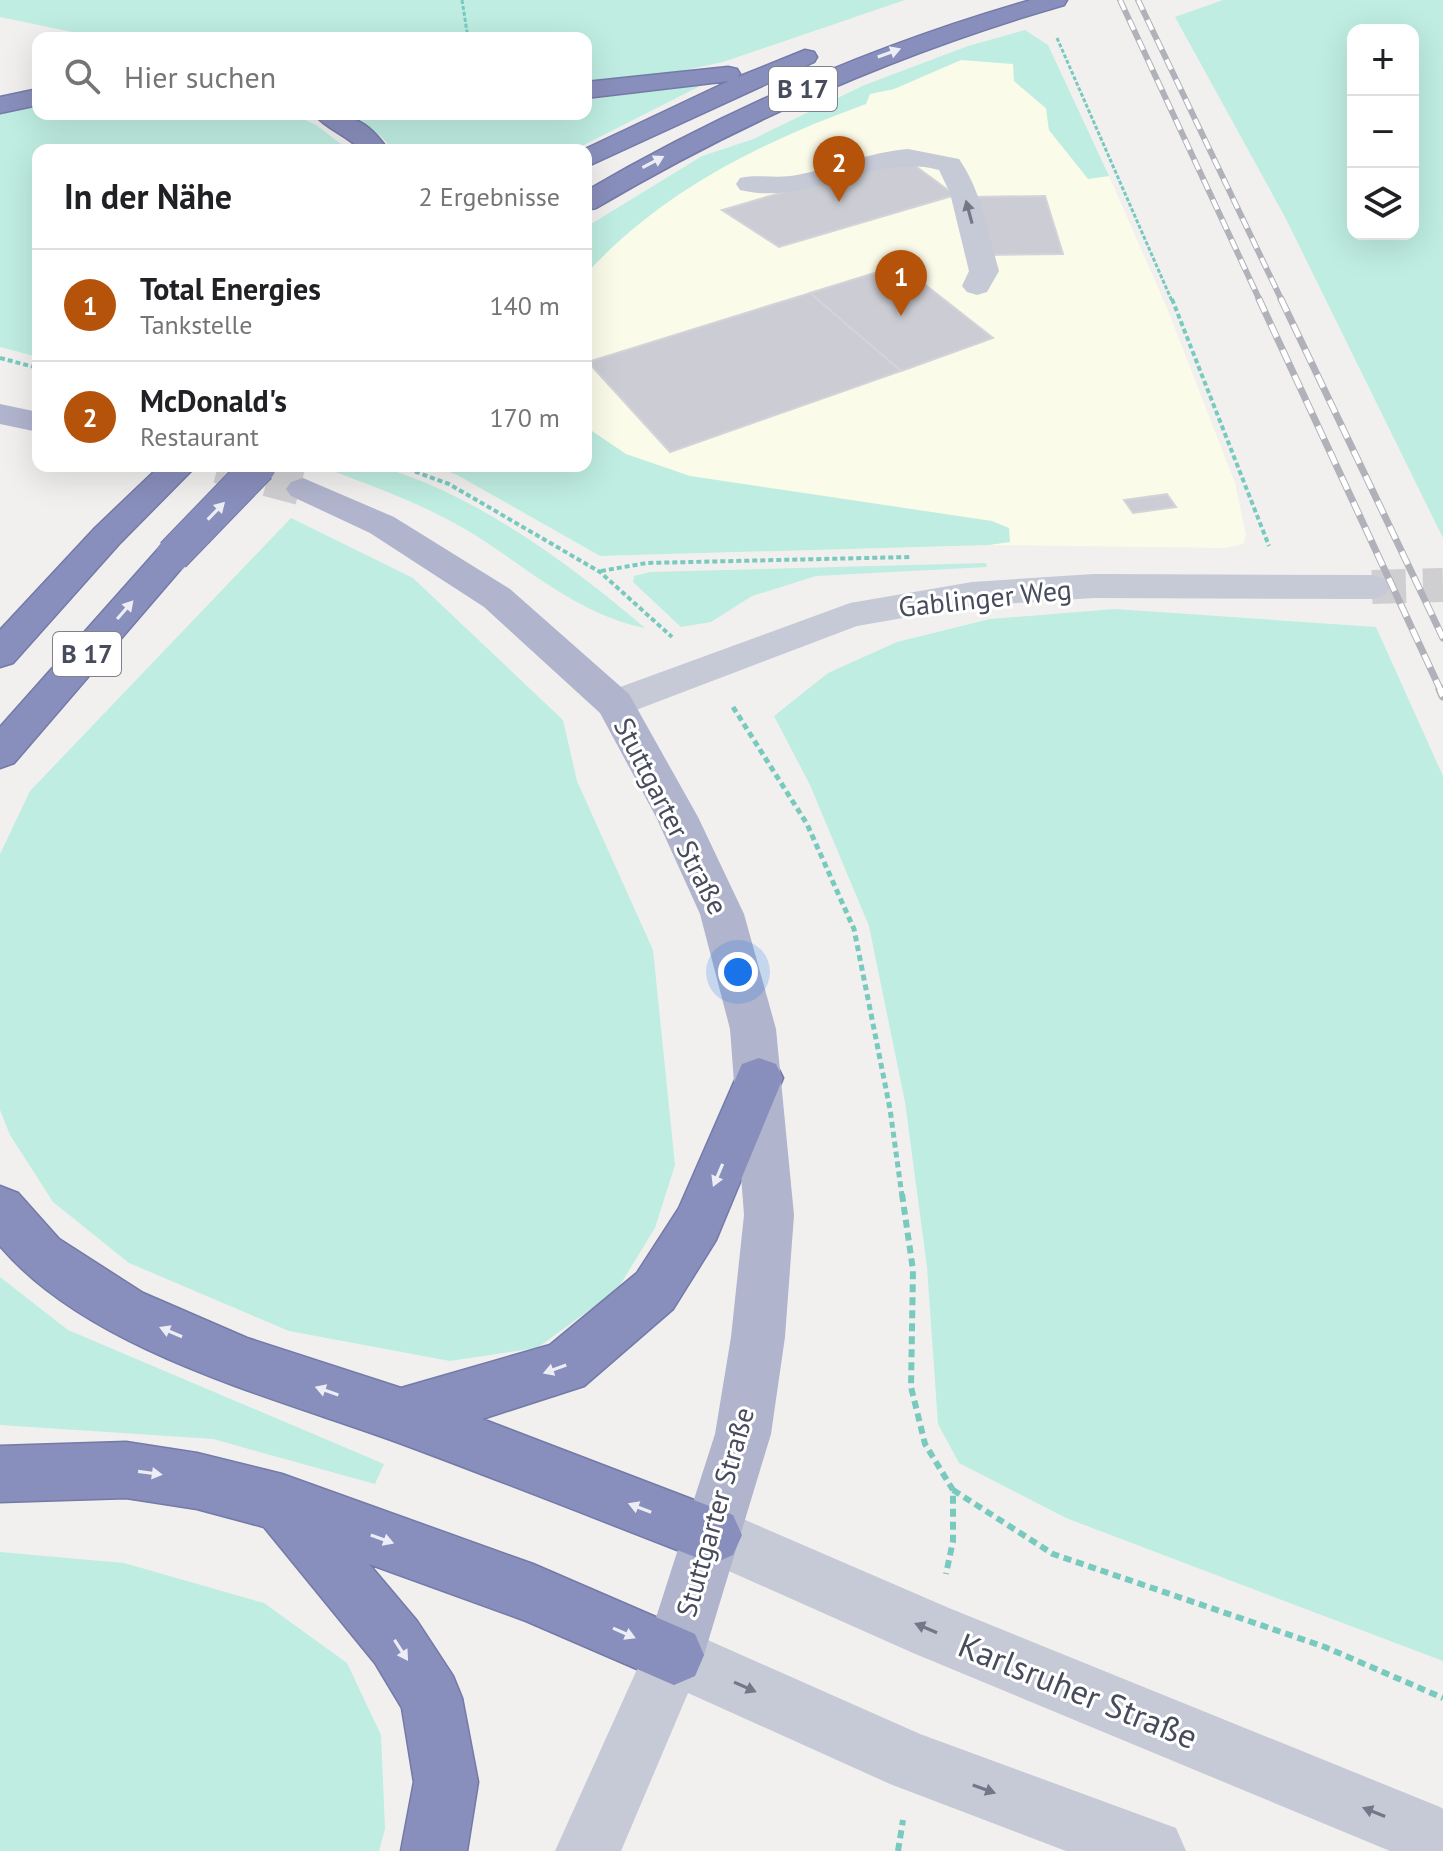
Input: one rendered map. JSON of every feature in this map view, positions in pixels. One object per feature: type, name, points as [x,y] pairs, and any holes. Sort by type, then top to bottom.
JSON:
[{"type":"highway","name":"B 17","points":[[592,199],[718,128],[860,64],[948,32],[1056,0]]},
{"type":"highway","name":"B 17","points":[[592,156],[677,113],[828,47]]},
{"type":"highway","points":[[592,90],[625,88],[782,66]]},
{"type":"highway","points":[[0,86],[32,79]]},
{"type":"highway","points":[[0,105],[32,98]]},
{"type":"highway","points":[[338,120],[358,131],[370,144]]},
{"type":"highway","name":"B 17","points":[[0,654],[107,536],[173,472]]},
{"type":"highway","name":"B 17","points":[[0,753],[173,555],[253,472]]},
{"type":"highway","points":[[401,1416],[565,1367],[655,1291],[698,1223],[759,1078]]},
{"type":"highway","points":[[0,1209],[41,1256],[124,1311],[243,1363],[401,1416],[713,1535]]},
{"type":"highway","points":[[0,1474],[126,1470],[197,1481],[282,1503],[533,1594],[674,1655]]},
{"type":"highway","points":[[282,1503],[396,1642],[431,1698],[446,1782],[434,1851]]},
{"type":"main road","points":[[0,414],[32,421]]},
{"type":"main road","name":"Stuttgarter Straße","points":[[303,489],[382,525],[497,598],[615,704],[677,817],[722,914],[753,1029],[769,1215],[758,1337],[743,1434],[674,1655]]},
{"type":"street","points":[[750,184],[792,184],[899,155],[926,156],[950,165],[964,193],[984,271],[977,286]]},
{"type":"street","name":"Gablinger Weg","points":[[615,704],[850,615],[972,594],[1094,586],[1372,587]]},
{"type":"street","name":"Karlsruher Straße","points":[[713,1535],[934,1632],[1417,1830],[1443,1847]]},
{"type":"street","points":[[674,1655],[912,1762],[1153,1851]]},
{"type":"street","name":"Stuttgarter Straße","points":[[588,1851],[674,1655]]},
{"type":"path","points":[[462,0],[467,32]]},
{"type":"path","points":[[1058,41],[1153,252],[1271,553]]},
{"type":"path","points":[[0,358],[32,366]]},
{"type":"path","points":[[416,472],[449,484],[600,572],[708,671],[757,742],[807,824],[854,929],[890,1109],[913,1270],[911,1387],[925,1444],[953,1490],[1053,1554],[1325,1647],[1443,1698]]},
{"type":"path","points":[[934,1632],[953,1541],[953,1490]]},
{"type":"path","points":[[898,1851],[912,1762]]},
{"type":"shaded area","points":[[961,60],[1014,64],[1014,81],[1046,109],[1049,130],[1088,178],[1109,176],[1167,308],[1235,483],[1246,535],[1243,544],[1225,548],[989,545],[600,556],[449,472],[592,472],[592,223],[702,156],[753,139],[861,86],[869,94],[894,89]]},
{"type":"green space","points":[[0,0],[905,0],[723,62],[653,77],[592,82],[592,32],[72,32],[0,17]]},
{"type":"green space","points":[[1223,0],[1443,0],[1443,538],[1285,217],[1175,17]]},
{"type":"green space","points":[[1025,30],[1048,45],[1109,176],[1088,179],[1049,130],[1046,108],[1014,81],[1013,64],[961,60],[894,89],[870,94],[866,104],[789,135],[715,172],[647,218],[592,268],[592,223],[702,156],[753,139],[862,86],[968,46]]},
{"type":"green space","points":[[704,84],[586,144],[388,144],[356,120],[592,120],[592,99]]},
{"type":"green space","points":[[32,104],[32,120],[305,120],[341,144],[32,144],[32,355],[0,347],[0,113]]},
{"type":"green space","points":[[592,431],[626,454],[690,476],[992,521],[1009,528],[1010,542],[600,556],[449,472],[592,472]]},
{"type":"green space","points":[[334,472],[396,472],[452,495],[487,513],[554,556],[645,628],[621,622],[577,602],[475,535],[401,498]]},
{"type":"green space","points":[[291,518],[413,578],[563,720],[577,781],[653,950],[675,1165],[655,1228],[617,1290],[537,1348],[450,1361],[289,1331],[129,1263],[53,1202],[10,1135],[0,1110],[0,854],[30,791]]},
{"type":"green space","points":[[986,563],[987,567],[816,576],[752,596],[711,622],[681,627],[633,582],[634,576],[650,572]]},
{"type":"green space","points":[[1115,609],[1376,627],[1443,776],[1443,1661],[1066,1518],[959,1463],[938,1424],[927,1267],[905,1102],[869,926],[810,785],[774,716],[828,673],[897,642],[990,619]]},
{"type":"green space","points":[[0,1277],[68,1330],[384,1464],[375,1484],[213,1439],[0,1425]]},
{"type":"green space","points":[[0,1552],[124,1563],[264,1603],[347,1663],[381,1735],[385,1829],[379,1851],[0,1851]]},
{"type":"building","points":[[903,157],[955,195],[779,247],[722,210]]},
{"type":"building","points":[[1045,196],[1063,254],[986,255],[971,197]]},
{"type":"building","points":[[900,265],[993,338],[901,371],[810,293]]},
{"type":"building","points":[[810,293],[901,371],[670,452],[592,366],[592,361]]},
{"type":"building","points":[[1167,494],[1176,507],[1133,513],[1124,500]]},
{"type":"tunnel","points":[[240,472],[303,489]]},
{"type":"tunnel","points":[[1372,587],[1443,585]]},
{"type":"railway","points":[[1120,0],[1260,301]]},
{"type":"railway","points":[[1138,0],[1282,301]]},
{"type":"railway","points":[[1259,299],[1441,691]]},
{"type":"railway","points":[[1281,299],[1443,638]]},
{"type":"railway","points":[[1440,689],[1443,696]]},
{"type":"place","name":"McDonald's","points":[[839,202]]},
{"type":"place","name":"Total Energies","points":[[901,316]]}]
